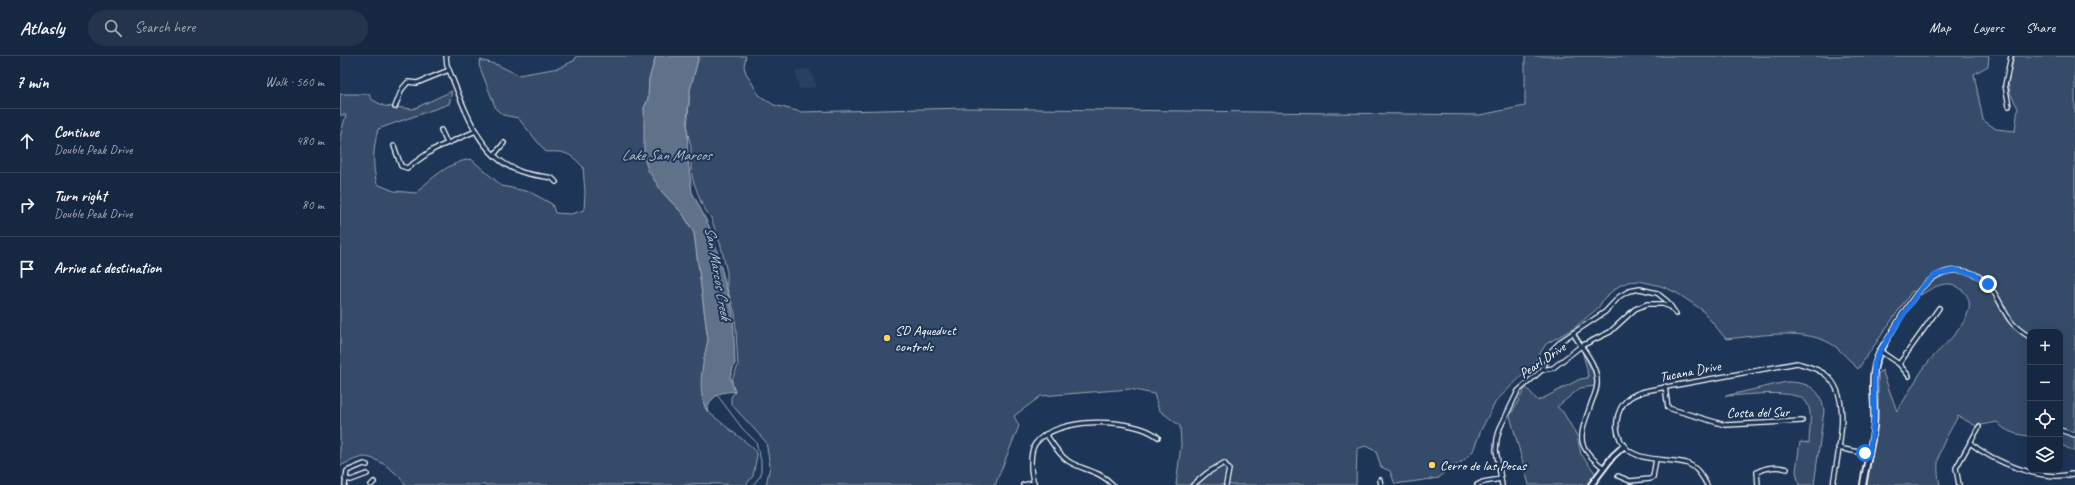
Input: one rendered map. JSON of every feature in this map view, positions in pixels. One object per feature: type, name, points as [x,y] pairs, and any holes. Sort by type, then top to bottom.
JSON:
[{"type":"street","points":[[446,56],[449,70],[476,130],[481,140],[494,155],[518,170],[552,178],[556,182]]},
{"type":"street","points":[[2010,106],[2005,85],[2011,56]]},
{"type":"street","points":[[395,107],[402,89],[408,82],[417,83],[449,70]]},
{"type":"street","points":[[441,130],[447,143]]},
{"type":"street","points":[[394,146],[401,166],[407,168],[434,149],[476,130]]},
{"type":"street","points":[[494,155],[504,143]]},
{"type":"street","points":[[1863,485],[1874,417],[1873,367],[1880,351],[1926,282],[1940,273],[1955,270],[1970,272],[1985,281],[1993,291],[2010,322],[2027,335]]},
{"type":"street","points":[[1542,370],[1552,350],[1560,341],[1605,312],[1620,296],[1634,290],[1646,290],[1657,293],[1676,314]]},
{"type":"street","name":"Pearl Drive","points":[[1502,485],[1496,450],[1500,428],[1518,391],[1542,370],[1553,368],[1581,346],[1610,332],[1635,309],[1642,305],[1663,304],[1671,307]]},
{"type":"street","points":[[1899,364],[1939,308]]},
{"type":"street","points":[[1573,333],[1593,364],[1597,383],[1581,437],[1587,453],[1604,468]]},
{"type":"street","points":[[1880,351],[1899,364],[1909,376]]},
{"type":"street","name":"Tucana Drive","points":[[1624,446],[1618,433],[1616,422],[1624,403],[1635,393],[1665,386],[1797,363],[1813,368],[1826,375],[1834,383],[1840,398],[1843,415],[1833,485]]},
{"type":"street","name":"Costa del Sur","points":[[1665,386],[1668,408],[1725,425],[1802,421]]},
{"type":"street","points":[[1023,485],[1034,484],[1031,470],[1031,456],[1034,445],[1046,434],[1067,426],[1103,423],[1135,426],[1150,430],[1158,436]]},
{"type":"street","points":[[1959,485],[1956,468],[1978,427]]},
{"type":"street","points":[[2063,431],[2075,435]]},
{"type":"street","points":[[1046,434],[1068,462],[1102,475],[1113,485]]},
{"type":"street","points":[[1970,443],[2002,464],[2024,470],[2062,477],[2072,474]]},
{"type":"street","points":[[1591,485],[1624,446],[1634,454],[1687,464],[1695,468],[1707,485]]},
{"type":"street","points":[[1838,448],[1869,454]]},
{"type":"street","points":[[1618,476],[1630,481],[1650,479],[1653,477],[1656,459]]},
{"type":"street","points":[[1193,485],[1206,473],[1224,463],[1230,470],[1226,485]]},
{"type":"street","points":[[345,485],[347,470],[364,464],[367,465]]},
{"type":"street","points":[[1758,485],[1757,472],[1763,469],[1781,467],[1788,469]]},
{"type":"street","points":[[345,480],[351,480],[367,474]]},
{"type":"street","points":[[1477,485],[1492,479],[1501,479]]},
{"type":"street","points":[[1380,480],[1381,485]]},
{"type":"shaded area","points":[[576,56],[656,56],[649,79],[648,99],[644,108],[662,192],[683,214],[694,233],[708,340],[702,386],[704,404],[707,411],[753,448],[757,455],[753,476],[746,485],[405,485],[402,480],[387,466],[369,458],[358,458],[340,466],[340,137],[346,115],[340,115],[340,94],[369,94],[371,99],[384,106],[413,109],[452,91],[449,104],[378,129],[374,157],[374,170],[377,184],[394,191],[416,193],[434,176],[448,167],[471,159],[502,186],[530,192],[552,204],[555,213],[571,214],[584,210],[585,192],[583,167],[567,154],[546,152],[518,118],[503,115],[496,109],[479,65],[480,60],[498,65],[518,75],[559,68],[575,60]]},
{"type":"shaded area","points":[[699,56],[746,56],[744,66],[746,73],[759,95],[774,105],[801,112],[965,108],[1480,115],[1525,106],[1525,56],[1989,56],[1988,66],[1974,74],[1983,120],[1996,129],[2015,131],[2018,108],[2011,95],[2008,83],[2014,56],[2075,56],[2075,452],[2063,446],[2063,329],[2027,329],[2027,436],[2012,432],[1997,422],[1976,426],[1958,416],[1941,449],[1938,465],[1940,485],[1867,485],[1878,418],[1878,374],[1882,370],[1897,411],[1929,361],[1953,336],[1967,315],[1969,305],[1967,296],[1958,287],[1953,285],[1939,285],[1921,295],[1912,291],[1858,369],[1836,347],[1812,336],[1782,334],[1726,339],[1702,310],[1677,293],[1661,286],[1639,281],[1628,282],[1619,286],[1605,297],[1598,308],[1574,328],[1546,344],[1532,366],[1496,401],[1481,430],[1473,451],[1463,461],[1445,471],[1439,478],[1395,484],[1390,471],[1381,467],[1376,451],[1365,446],[1357,449],[1356,485],[1176,485],[1181,445],[1180,426],[1159,410],[1154,394],[1130,389],[1041,396],[1014,416],[1019,426],[995,485],[766,485],[770,466],[766,442],[731,404],[731,397],[735,392],[732,388],[732,379],[738,366],[735,313],[727,288],[727,273],[721,246],[711,218],[702,205],[693,180],[691,170],[691,147],[687,130],[690,90]]},
{"type":"shaded area","points":[[810,69],[817,87],[799,89],[795,70]]},
{"type":"shaded area","points":[[1582,351],[1594,374],[1595,386],[1580,388],[1557,407],[1563,412],[1577,436],[1581,454],[1596,474],[1589,485],[1529,485],[1510,416],[1526,387],[1538,401],[1580,379],[1588,378]]},
{"type":"shaded area","points":[[1786,382],[1807,385],[1816,392],[1822,403],[1824,411],[1814,485],[1799,485],[1796,471],[1800,442],[1809,443],[1810,412],[1807,403],[1802,398],[1782,394],[1725,396]]},
{"type":"water","name":"Lake San Marcos","points":[[656,56],[699,56],[690,90],[687,119],[688,160],[692,192],[712,232],[733,313],[735,363],[730,377],[735,392],[721,393],[713,398],[707,411],[701,385],[708,340],[694,233],[683,214],[662,192],[648,170],[644,158],[644,108],[648,99],[649,79]]},
{"type":"waterway","name":"San Marcos Creek","points":[[717,395],[742,428],[756,442],[761,461],[761,475],[753,485]]},
{"type":"place","name":"SD Aqueduct controls","points":[[887,338]]},
{"type":"place","name":"Cerro de las Posas","points":[[1432,465]]},
{"type":"route","points":[[1865,453],[1869,454],[1874,424],[1873,370],[1876,358],[1921,288],[1935,275],[1955,270],[1966,271],[1974,274],[1982,278],[1988,284]]}]
